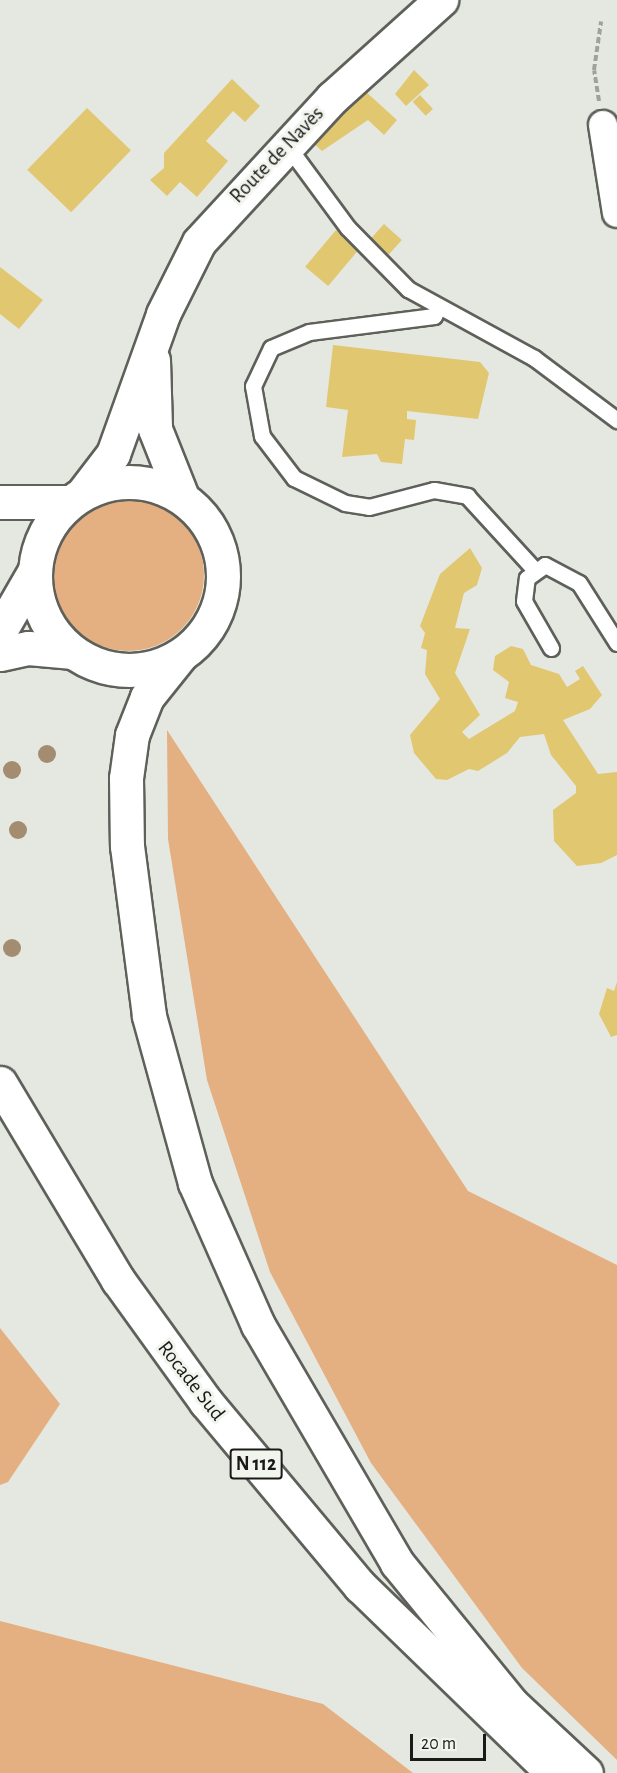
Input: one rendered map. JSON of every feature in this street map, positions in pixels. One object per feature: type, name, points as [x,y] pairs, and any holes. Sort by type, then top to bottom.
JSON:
[{"type":"main road","name":"Route de Navès","points":[[0,631],[34,572],[47,530],[113,453],[154,341],[199,242],[286,144],[441,0]]},
{"type":"main road","name":"Route de Navès","points":[[0,654],[28,648],[73,652],[126,670],[154,667],[180,656],[203,635],[218,608],[224,577],[210,528],[182,497],[155,429],[154,341]]},
{"type":"main road","name":"Route de Navès","points":[[76,497],[133,481],[182,497]]},
{"type":"main road","points":[[0,502],[76,497]]},
{"type":"main road","name":"Route de Navès","points":[[34,572],[44,617],[73,652]]},
{"type":"main road","points":[[180,656],[147,697],[132,735],[126,778],[127,846],[149,1016],[195,1183],[258,1325],[397,1563],[512,1704],[586,1773]]},
{"type":"main road","name":"Rocade Sud","points":[[5,1099],[158,1339],[256,1465],[409,1639],[554,1773]]},
{"type":"street","points":[[603,125],[617,213]]},
{"type":"lane","points":[[286,144],[383,267],[438,308],[505,340],[617,420]]},
{"type":"lane","points":[[438,308],[434,316],[309,332],[271,348],[253,386],[262,436],[294,478],[345,503],[369,507],[434,490],[467,496],[533,568]]},
{"type":"lane","points":[[533,568],[545,565],[569,573],[612,624],[617,643]]},
{"type":"lane","points":[[533,568],[524,601],[551,648]]},
{"type":"path","points":[[601,22],[594,70],[603,125]]},
{"type":"shaded area","points":[[128,499],[157,505],[170,512],[181,522],[191,533],[198,546],[204,575],[198,604],[191,617],[181,628],[170,638],[157,645],[128,651],[99,645],[86,638],[75,628],[65,617],[58,604],[52,575],[58,546],[65,533],[75,522],[86,512],[99,505]]},
{"type":"shaded area","points":[[167,730],[468,1191],[617,1265],[617,1760],[522,1668],[371,1463],[270,1272],[207,1080],[168,839]]},
{"type":"shaded area","points":[[0,1328],[60,1404],[8,1482],[0,1485]]},
{"type":"shaded area","points":[[0,1621],[323,1704],[413,1773],[0,1773]]},
{"type":"building","points":[[414,70],[429,85],[406,106],[395,94]]},
{"type":"building","points":[[232,79],[260,106],[245,122],[233,111],[206,141],[228,161],[197,197],[180,182],[167,196],[150,180],[164,168],[164,153]]},
{"type":"building","points":[[365,91],[397,120],[384,135],[368,120],[322,151],[313,143]]},
{"type":"building","points":[[420,95],[433,109],[426,116],[413,102]]},
{"type":"building","points":[[87,108],[131,150],[71,212],[27,170]]},
{"type":"building","points":[[384,224],[402,240],[386,257],[369,241]]},
{"type":"building","points":[[336,230],[359,249],[328,286],[305,267]]},
{"type":"building","points":[[0,267],[43,300],[19,329],[0,314]]},
{"type":"building","points":[[333,345],[480,362],[489,373],[478,419],[407,411],[407,419],[416,420],[414,440],[405,439],[402,464],[381,462],[377,454],[342,457],[348,410],[326,407]]},
{"type":"building","points":[[470,548],[482,568],[477,585],[464,593],[455,628],[470,629],[455,673],[480,715],[462,732],[469,739],[515,711],[518,702],[505,698],[509,682],[493,670],[495,656],[511,646],[523,649],[531,665],[559,674],[567,687],[580,679],[575,671],[583,666],[602,695],[590,709],[563,720],[598,774],[617,772],[617,855],[601,863],[577,866],[554,841],[553,810],[576,793],[576,786],[551,755],[544,734],[520,737],[507,753],[478,771],[469,769],[447,780],[436,779],[414,753],[410,735],[440,699],[425,674],[427,650],[421,648],[425,633],[420,626],[440,574]]},
{"type":"building","points":[[617,982],[617,1035],[611,1037],[599,1014],[607,988],[614,991]]}]
